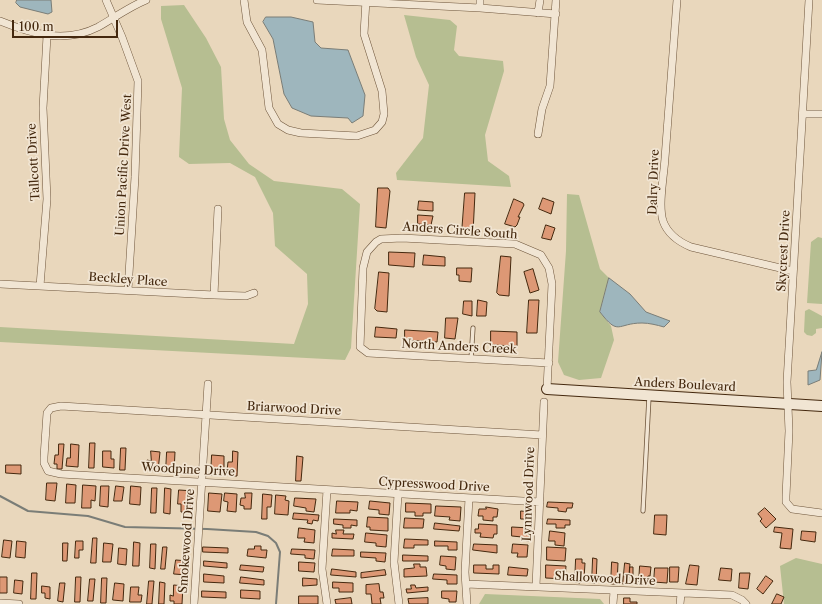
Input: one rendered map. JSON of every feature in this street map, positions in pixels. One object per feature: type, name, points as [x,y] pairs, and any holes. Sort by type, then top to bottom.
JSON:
[{"type":"street","name":"Union Pacific Drive West","points":[[106,0],[130,57],[138,81],[139,89],[128,290]]},
{"type":"street","points":[[0,21],[32,34],[66,36],[96,28],[146,0]]},
{"type":"street","points":[[244,0],[246,22],[262,50],[269,108],[278,124],[288,130],[358,136],[375,130],[382,122],[384,105],[382,91],[364,34],[365,1]]},
{"type":"street","points":[[317,0],[365,1],[556,14]]},
{"type":"street","points":[[480,0],[480,8]]},
{"type":"street","points":[[538,13],[540,0]]},
{"type":"street","points":[[538,134],[542,110],[550,86],[556,0]]},
{"type":"street","name":"Dalry Drive","points":[[677,0],[664,172],[662,211],[663,221],[669,232],[677,240],[691,247],[794,271]]},
{"type":"street","name":"Skycrest Drive","points":[[809,0],[787,382],[787,398],[789,404],[786,502],[796,510],[822,513]]},
{"type":"street","name":"Tallcott Drive","points":[[40,286],[47,199],[43,108],[47,36]]},
{"type":"street","points":[[803,114],[822,114]]},
{"type":"street","points":[[214,295],[218,209]]},
{"type":"street","name":"Anders Circle South","points":[[368,352],[360,347],[363,268],[367,252],[381,239],[402,238],[516,244],[541,255],[549,268],[552,284],[548,363]]},
{"type":"street","name":"Beckley Place","points":[[0,284],[214,295],[246,296],[254,293]]},
{"type":"street","name":"North Anders Creek","points":[[368,352],[548,363]]},
{"type":"street","points":[[547,390],[548,363]]},
{"type":"street","name":"Smokewood Drive","points":[[194,604],[208,384]]},
{"type":"street","name":"Anders Boulevard","points":[[547,390],[822,406]]},
{"type":"street","name":"Lynnwood Drive","points":[[536,586],[544,402]]},
{"type":"street","name":"Briarwood Drive","points":[[48,471],[44,463],[47,413],[51,408],[61,406],[542,435]]},
{"type":"street","name":"Woodpine Drive","points":[[48,471],[61,474],[327,490]]},
{"type":"street","points":[[327,490],[322,569],[327,604]]},
{"type":"street","name":"Cypresswood Drive","points":[[327,490],[540,502]]},
{"type":"street","points":[[398,494],[394,562],[399,604]]},
{"type":"street","points":[[467,604],[465,572],[469,498]]},
{"type":"street","name":"Shallowood Drive","points":[[466,584],[732,595],[744,602]]},
{"type":"street","points":[[613,604],[614,591]]},
{"type":"street","points":[[680,604],[681,594]]},
{"type":"street","points":[[0,603],[19,604]]},
{"type":"lane","points":[[471,359],[473,328]]},
{"type":"lane","points":[[643,511],[649,396]]},
{"type":"green space","points":[[184,5],[206,38],[221,67],[224,119],[230,140],[249,164],[274,181],[342,189],[360,204],[351,348],[345,360],[0,342],[0,327],[294,344],[308,304],[307,274],[275,246],[273,213],[255,177],[230,163],[189,164],[179,157],[182,88],[161,19],[161,6]]},
{"type":"green space","points":[[404,15],[450,20],[457,26],[454,50],[459,56],[503,61],[504,71],[485,135],[488,161],[509,176],[511,187],[397,180],[396,173],[423,138],[429,85],[416,57]]},
{"type":"green space","points":[[567,194],[579,195],[600,269],[609,278],[600,312],[611,326],[614,340],[601,378],[579,380],[564,375],[558,362],[566,251]]},
{"type":"green space","points":[[818,237],[822,238],[822,304],[807,303],[811,242]]},
{"type":"green space","points":[[809,309],[822,316],[822,328],[816,329],[816,333],[812,336],[807,335],[804,332],[805,311]]},
{"type":"green space","points":[[796,558],[822,564],[822,604],[784,604],[780,566]]},
{"type":"green space","points":[[485,594],[600,599],[604,604],[479,604]]},
{"type":"water","points":[[17,0],[51,0],[52,12],[48,14],[20,7],[16,3]]},
{"type":"water","points":[[266,17],[291,17],[313,22],[315,42],[321,48],[348,50],[365,95],[363,116],[352,123],[348,118],[311,116],[292,108],[284,94],[273,39],[263,22]]},
{"type":"water","points":[[609,278],[630,294],[646,312],[670,321],[664,327],[645,323],[619,327],[611,324],[600,312]]},
{"type":"water","points":[[822,352],[820,380],[808,385],[808,371],[816,370]]},
{"type":"building","points":[[378,188],[388,188],[390,191],[386,228],[376,227]]},
{"type":"building","points":[[465,193],[475,193],[473,233],[463,232],[462,230]]},
{"type":"building","points":[[543,198],[554,202],[551,214],[539,209]]},
{"type":"building","points":[[514,199],[523,203],[524,205],[515,227],[505,224]]},
{"type":"building","points":[[419,201],[433,202],[433,211],[418,210]]},
{"type":"building","points":[[418,215],[433,216],[431,225],[418,224]]},
{"type":"building","points":[[546,225],[555,228],[551,240],[542,238]]},
{"type":"building","points":[[389,252],[415,253],[414,267],[389,265]]},
{"type":"building","points":[[424,255],[445,257],[445,266],[423,265]]},
{"type":"building","points":[[501,256],[511,257],[509,296],[499,295],[497,293]]},
{"type":"building","points":[[457,268],[472,268],[471,282],[459,281]]},
{"type":"building","points":[[533,269],[539,290],[530,293],[524,272]]},
{"type":"building","points":[[379,272],[389,273],[387,312],[377,311],[375,309]]},
{"type":"building","points":[[478,300],[487,302],[486,316],[477,316]]},
{"type":"building","points":[[529,300],[539,300],[537,333],[527,333]]},
{"type":"building","points":[[464,301],[472,301],[472,316],[463,314]]},
{"type":"building","points":[[446,318],[458,318],[455,339],[445,338]]},
{"type":"building","points":[[376,327],[397,329],[396,338],[375,337]]},
{"type":"building","points":[[405,330],[438,332],[437,342],[405,340]]},
{"type":"building","points":[[491,331],[517,332],[517,346],[491,345]]},
{"type":"building","points":[[90,443],[95,443],[94,468],[89,468]]},
{"type":"building","points":[[59,444],[64,444],[62,469],[57,469],[57,464],[54,464],[55,455],[58,455]]},
{"type":"building","points":[[71,444],[79,445],[78,467],[66,466],[67,458],[70,458]]},
{"type":"building","points":[[121,448],[126,448],[125,470],[120,470]]},
{"type":"building","points":[[103,451],[111,451],[111,459],[114,459],[114,468],[103,467]]},
{"type":"building","points":[[151,451],[160,452],[158,471],[146,470],[147,460],[151,461]]},
{"type":"building","points":[[233,451],[238,452],[237,476],[231,476],[231,471],[227,471],[228,462],[232,462]]},
{"type":"building","points":[[167,452],[175,452],[174,472],[166,471]]},
{"type":"building","points":[[212,455],[224,456],[224,475],[211,475]]},
{"type":"building","points":[[297,456],[303,457],[301,481],[296,481]]},
{"type":"building","points":[[6,465],[21,465],[21,474],[6,473]]},
{"type":"building","points":[[47,483],[57,483],[55,501],[46,500]]},
{"type":"building","points":[[67,484],[76,485],[75,503],[66,503]]},
{"type":"building","points":[[83,485],[96,486],[95,501],[91,500],[91,508],[82,508]]},
{"type":"building","points":[[101,486],[109,486],[108,507],[100,506]]},
{"type":"building","points":[[116,486],[124,487],[122,501],[114,501]]},
{"type":"building","points":[[131,486],[141,487],[140,505],[130,504]]},
{"type":"building","points":[[152,488],[157,488],[156,513],[151,513]]},
{"type":"building","points":[[165,488],[171,489],[170,514],[164,513]]},
{"type":"building","points":[[179,490],[194,491],[190,513],[181,512],[181,504],[178,504]]},
{"type":"building","points":[[209,493],[222,494],[220,512],[208,511]]},
{"type":"building","points":[[225,493],[237,494],[236,512],[227,511],[228,502],[224,501]]},
{"type":"building","points":[[245,493],[252,493],[251,509],[244,509],[244,506],[240,505],[241,498],[245,498]]},
{"type":"building","points":[[263,494],[272,495],[271,507],[267,507],[267,519],[262,519]]},
{"type":"building","points":[[276,495],[286,496],[285,500],[289,501],[288,515],[275,514]]},
{"type":"building","points":[[295,498],[316,499],[314,512],[306,511],[306,508],[294,506]]},
{"type":"building","points":[[337,501],[358,502],[357,511],[350,510],[350,513],[336,513]]},
{"type":"building","points":[[370,501],[390,503],[389,515],[379,514],[379,510],[369,509]]},
{"type":"building","points":[[548,502],[573,503],[572,508],[567,508],[566,512],[558,511],[558,508],[547,507]]},
{"type":"building","points":[[406,503],[431,504],[431,513],[423,513],[423,516],[415,516],[415,512],[406,512]]},
{"type":"building","points":[[436,506],[461,507],[460,521],[449,520],[450,517],[435,516]]},
{"type":"building","points":[[486,507],[498,509],[497,517],[493,517],[493,521],[483,520],[483,516],[478,516],[479,509],[486,509]]},
{"type":"building","points":[[765,508],[776,519],[766,528],[760,521],[762,519],[758,514]]},
{"type":"building","points":[[521,511],[530,512],[530,519],[521,519]]},
{"type":"building","points":[[294,513],[319,515],[318,521],[313,520],[312,524],[307,523],[308,520],[293,519]]},
{"type":"building","points":[[655,515],[667,515],[666,535],[654,534]]},
{"type":"building","points":[[368,517],[388,518],[388,531],[370,530],[370,527],[367,527]]},
{"type":"building","points":[[405,518],[424,519],[423,528],[404,528]]},
{"type":"building","points":[[334,519],[357,520],[357,526],[351,525],[351,528],[343,528],[343,525],[334,524]]},
{"type":"building","points":[[548,519],[570,520],[570,525],[565,525],[565,528],[556,528],[556,524],[547,524]]},
{"type":"building","points":[[435,523],[460,526],[459,531],[434,529]]},
{"type":"building","points":[[479,524],[497,525],[497,534],[494,534],[493,538],[480,537],[481,533],[475,533],[475,529],[478,529]]},
{"type":"building","points":[[512,527],[530,528],[529,541],[522,540],[522,537],[512,536]]},
{"type":"building","points":[[775,527],[793,529],[791,549],[780,548],[782,533],[774,532]]},
{"type":"building","points":[[299,528],[315,530],[314,543],[304,542],[305,538],[298,538]]},
{"type":"building","points":[[336,530],[344,530],[343,534],[354,534],[353,539],[332,538],[332,533],[336,534]]},
{"type":"building","points":[[550,531],[565,533],[564,546],[555,545],[555,541],[549,541]]},
{"type":"building","points":[[802,531],[816,532],[815,542],[801,540]]},
{"type":"building","points":[[366,533],[387,535],[386,547],[376,546],[376,543],[365,542]]},
{"type":"building","points":[[93,538],[97,538],[96,563],[91,563]]},
{"type":"building","points":[[405,539],[428,540],[428,545],[414,545],[414,548],[404,548]]},
{"type":"building","points":[[4,540],[12,541],[10,558],[2,557]]},
{"type":"building","points":[[17,541],[26,542],[25,558],[16,557]]},
{"type":"building","points":[[76,541],[83,541],[83,550],[79,550],[79,558],[75,558]]},
{"type":"building","points":[[435,541],[457,542],[457,550],[448,550],[448,546],[435,546]]},
{"type":"building","points":[[134,542],[140,543],[139,566],[133,566]]},
{"type":"building","points":[[63,543],[68,543],[67,561],[63,561]]},
{"type":"building","points":[[104,543],[113,544],[111,562],[103,562]]},
{"type":"building","points":[[151,544],[156,544],[155,569],[150,568]]},
{"type":"building","points":[[474,544],[497,545],[497,553],[473,550]]},
{"type":"building","points":[[513,544],[528,545],[527,557],[517,557],[518,553],[512,553]]},
{"type":"building","points":[[255,546],[261,546],[261,550],[267,550],[266,558],[247,556],[248,549],[254,549]]},
{"type":"building","points":[[163,547],[167,547],[165,569],[161,569]]},
{"type":"building","points":[[203,547],[228,548],[228,553],[203,552]]},
{"type":"building","points":[[547,547],[566,548],[565,561],[547,560]]},
{"type":"building","points":[[119,548],[127,549],[126,565],[118,564]]},
{"type":"building","points":[[292,549],[315,550],[314,559],[305,558],[305,555],[291,554]]},
{"type":"building","points":[[333,549],[354,550],[354,556],[332,556]]},
{"type":"building","points":[[361,552],[386,553],[385,562],[376,561],[376,558],[361,557]]},
{"type":"building","points":[[403,555],[428,556],[428,561],[403,561]]},
{"type":"building","points":[[441,556],[456,557],[455,570],[446,569],[446,566],[440,565]]},
{"type":"building","points":[[593,558],[597,559],[596,583],[592,583]]},
{"type":"building","points":[[576,559],[582,559],[582,563],[585,563],[584,579],[580,579],[580,583],[575,582]]},
{"type":"building","points":[[176,560],[188,561],[187,575],[174,574]]},
{"type":"building","points":[[204,561],[227,563],[227,568],[204,566]]},
{"type":"building","points":[[299,562],[315,563],[314,572],[299,571]]},
{"type":"building","points":[[612,562],[618,563],[617,584],[611,584]]},
{"type":"building","points":[[625,563],[630,564],[628,584],[623,584]]},
{"type":"building","points":[[414,564],[420,564],[420,567],[426,567],[427,576],[404,577],[404,569],[414,568]]},
{"type":"building","points":[[241,565],[264,567],[263,572],[240,570]]},
{"type":"building","points":[[474,565],[486,565],[486,569],[493,569],[493,565],[499,565],[499,574],[474,573]]},
{"type":"building","points":[[546,565],[566,566],[565,579],[546,578]]},
{"type":"building","points":[[690,565],[699,566],[697,585],[686,584]]},
{"type":"building","points":[[640,566],[651,567],[650,576],[648,576],[647,582],[639,582]]},
{"type":"building","points":[[509,567],[528,569],[527,576],[508,575]]},
{"type":"building","points":[[630,567],[633,567],[633,575],[630,575]]},
{"type":"building","points":[[670,567],[679,567],[678,582],[670,582]]},
{"type":"building","points":[[655,568],[668,568],[667,583],[654,582]]},
{"type":"building","points":[[721,568],[732,569],[731,581],[719,580]]},
{"type":"building","points":[[332,569],[356,572],[356,577],[331,575]]},
{"type":"building","points":[[385,570],[386,575],[361,578],[361,573]]},
{"type":"building","points":[[32,573],[37,573],[36,599],[31,599]]},
{"type":"building","points":[[740,573],[750,573],[748,589],[739,588]]},
{"type":"building","points":[[204,574],[224,576],[224,583],[204,582]]},
{"type":"building","points":[[434,574],[457,575],[457,584],[447,584],[447,580],[433,579]]},
{"type":"building","points":[[766,576],[773,581],[763,594],[757,589]]},
{"type":"building","points":[[0,577],[7,577],[7,593],[0,593]]},
{"type":"building","points":[[76,577],[81,577],[80,602],[75,602]]},
{"type":"building","points":[[241,577],[264,580],[264,585],[240,583]]},
{"type":"building","points":[[102,578],[107,578],[106,603],[101,603]]},
{"type":"building","points":[[303,578],[317,579],[317,585],[303,586]]},
{"type":"building","points":[[90,579],[95,579],[93,601],[88,601]]},
{"type":"building","points":[[15,580],[23,581],[22,594],[14,593]]},
{"type":"building","points":[[149,581],[154,581],[152,604],[147,604]]},
{"type":"building","points":[[160,582],[165,583],[164,604],[159,604]]},
{"type":"building","points":[[333,582],[353,583],[353,592],[339,592],[339,588],[333,588]]},
{"type":"building","points":[[60,583],[65,583],[63,602],[58,601]]},
{"type":"building","points":[[115,583],[124,584],[123,601],[113,600]]},
{"type":"building","points":[[379,584],[380,592],[383,592],[384,598],[380,598],[381,604],[372,604],[371,594],[366,594],[366,585]]},
{"type":"building","points":[[174,585],[183,586],[182,604],[174,604],[174,601],[170,601],[170,595],[173,596]]},
{"type":"building","points":[[411,585],[415,585],[416,588],[428,587],[428,591],[407,593],[406,589],[411,589]]},
{"type":"building","points":[[42,586],[50,587],[50,599],[45,598],[45,593],[42,593]]},
{"type":"building","points":[[131,587],[139,587],[138,595],[142,595],[141,602],[130,602]]},
{"type":"building","points":[[241,590],[260,591],[260,599],[241,598]]},
{"type":"building","points":[[202,591],[226,592],[226,598],[202,597]]},
{"type":"building","points":[[442,591],[457,591],[456,602],[449,602],[449,599],[442,598]]},
{"type":"building","points":[[777,594],[784,597],[781,604],[772,604]]},
{"type":"building","points":[[299,596],[318,596],[318,604],[299,604]]},
{"type":"building","points":[[351,598],[352,604],[336,604],[335,600]]},
{"type":"building","points":[[428,598],[428,604],[409,604],[408,599]]},
{"type":"building","points":[[624,598],[630,598],[630,602],[637,602],[637,604],[624,604]]},
{"type":"waterway","points":[[0,496],[28,511],[88,516],[125,527],[256,532],[268,536],[276,543],[280,552],[276,604]]}]
